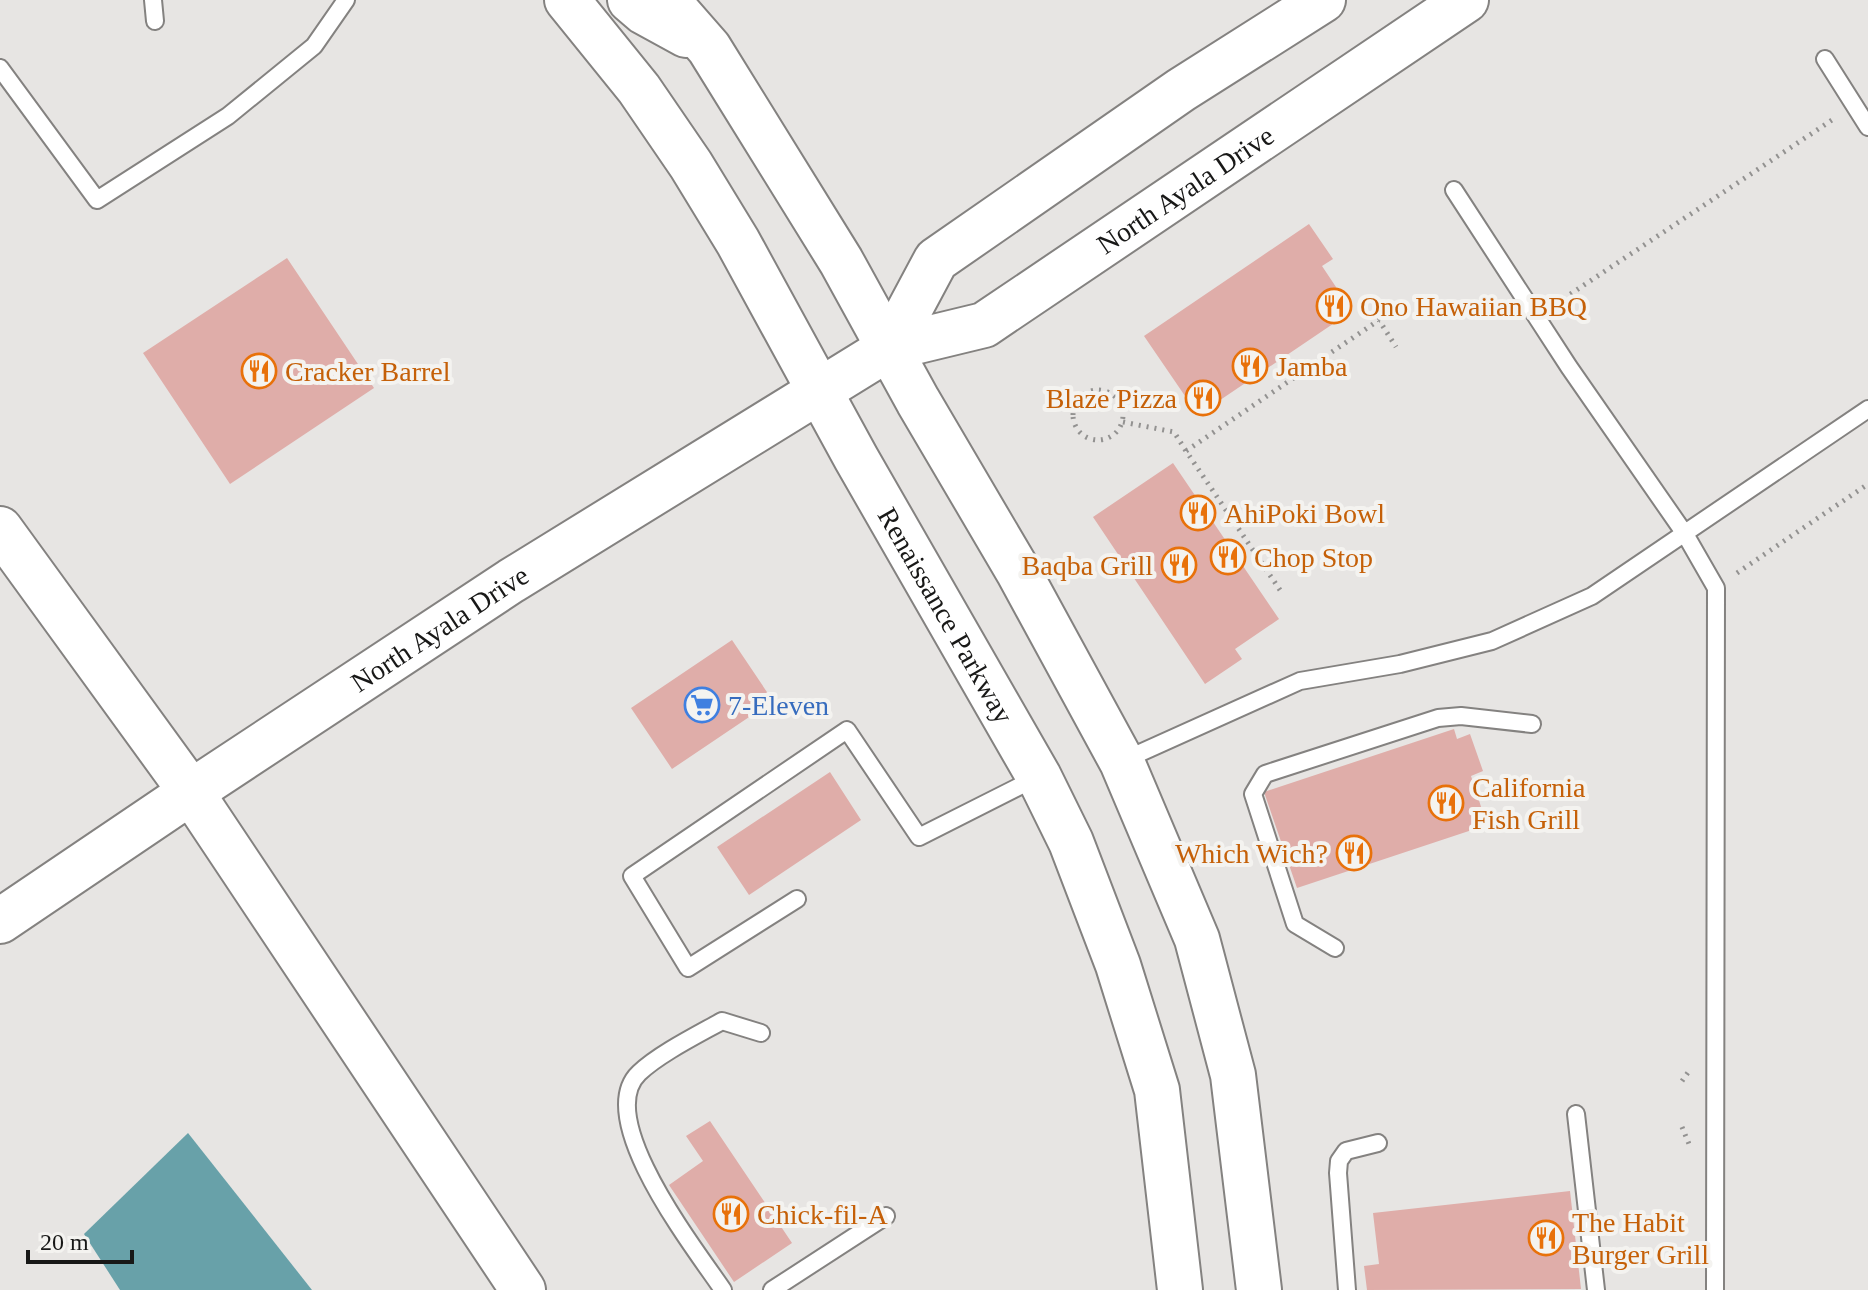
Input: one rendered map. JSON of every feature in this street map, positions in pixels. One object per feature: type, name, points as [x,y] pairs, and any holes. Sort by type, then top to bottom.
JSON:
[{"type":"main road","name":"Renaissance Parkway","points":[[567,0],[639,89],[738,242],[856,458],[1039,777],[1071,842],[1118,965],[1157,1090],[1180,1290]]},
{"type":"main road","points":[[630,0],[644,12],[709,48]]},
{"type":"main road","points":[[667,0],[709,48],[841,261],[1018,571],[1122,762],[1197,939],[1233,1075],[1259,1290]]},
{"type":"main road","name":"North Ayala Drive","points":[[889,348],[936,260],[1181,90],[1323,0]]},
{"type":"main road","name":"North Ayala Drive","points":[[0,921],[511,581],[889,348],[984,325],[1466,0]]},
{"type":"main road","points":[[0,529],[191,792],[523,1290]]},
{"type":"lane","points":[[153,0],[155,21]]},
{"type":"lane","points":[[0,68],[97,200],[228,116],[314,46],[346,0]]},
{"type":"lane","points":[[1825,59],[1868,127]]},
{"type":"lane","points":[[1454,190],[1569,367],[1685,534],[1716,588],[1715,1290]]},
{"type":"lane","points":[[1122,762],[1300,681],[1400,664],[1492,641],[1592,596],[1868,409]]},
{"type":"lane","points":[[1335,948],[1295,924],[1253,794],[1265,774],[1438,718],[1461,716],[1532,724]]},
{"type":"lane","points":[[797,899],[688,968],[632,876],[847,730],[919,837],[1039,777]]},
{"type":"lane","points":[[723,1290],[660,1196],[629,1129],[627,1091],[638,1074],[722,1021],[761,1033]]},
{"type":"lane","points":[[1576,1114],[1596,1290]]},
{"type":"lane","points":[[1347,1290],[1339,1161],[1346,1151],[1378,1143]]},
{"type":"lane","points":[[772,1290],[886,1216]]},
{"type":"path","points":[[1556,303],[1835,118]]},
{"type":"path","points":[[1186,451],[1379,320],[1396,347]]},
{"type":"path","points":[[1094,390],[1103,390],[1110,393],[1121,406],[1122,421],[1113,436],[1097,441],[1088,439],[1075,428],[1072,412],[1080,397],[1094,390]]},
{"type":"path","points":[[1122,421],[1174,432],[1280,590]]},
{"type":"path","points":[[1736,574],[1868,484]]},
{"type":"water","points":[[188,1133],[312,1290],[120,1290],[84,1234]]},
{"type":"building","points":[[1309,224],[1333,259],[1322,266],[1352,311],[1198,415],[1144,336]]},
{"type":"building","name":"Cracker Barrel","points":[[287,258],[374,388],[230,484],[143,353]]},
{"type":"building","points":[[1173,463],[1279,619],[1235,649],[1242,659],[1205,684],[1093,517]]},
{"type":"building","name":"7-Eleven","points":[[732,640],[773,701],[672,769],[631,708]]},
{"type":"building","points":[[1454,729],[1457,739],[1470,734],[1483,771],[1471,776],[1487,825],[1297,888],[1264,792]]},
{"type":"building","points":[[830,772],[861,820],[749,895],[717,847]]},
{"type":"building","name":"Chick-fil-A","points":[[710,1121],[792,1243],[734,1282],[669,1185],[703,1161],[686,1136]]},
{"type":"building","points":[[1570,1191],[1581,1289],[1367,1290],[1364,1266],[1379,1264],[1373,1213]]},
{"type":"place","name":"Ono Hawaiian BBQ","points":[[1334,306]]},
{"type":"place","name":"Jamba","points":[[1250,366]]},
{"type":"place","name":"Cracker Barrel","points":[[259,371]]},
{"type":"place","name":"Blaze Pizza","points":[[1203,398]]},
{"type":"place","name":"AhiPoki Bowl","points":[[1198,513]]},
{"type":"place","name":"Chop Stop","points":[[1228,557]]},
{"type":"place","name":"Baqba Grill","points":[[1179,565]]},
{"type":"place","name":"7-Eleven","points":[[702,705]]},
{"type":"place","name":"California Fish Grill","points":[[1446,803]]},
{"type":"place","name":"Which Wich?","points":[[1354,853]]},
{"type":"place","name":"Chick-fil-A","points":[[731,1214]]},
{"type":"place","name":"The Habit Burger Grill","points":[[1546,1238]]}]
